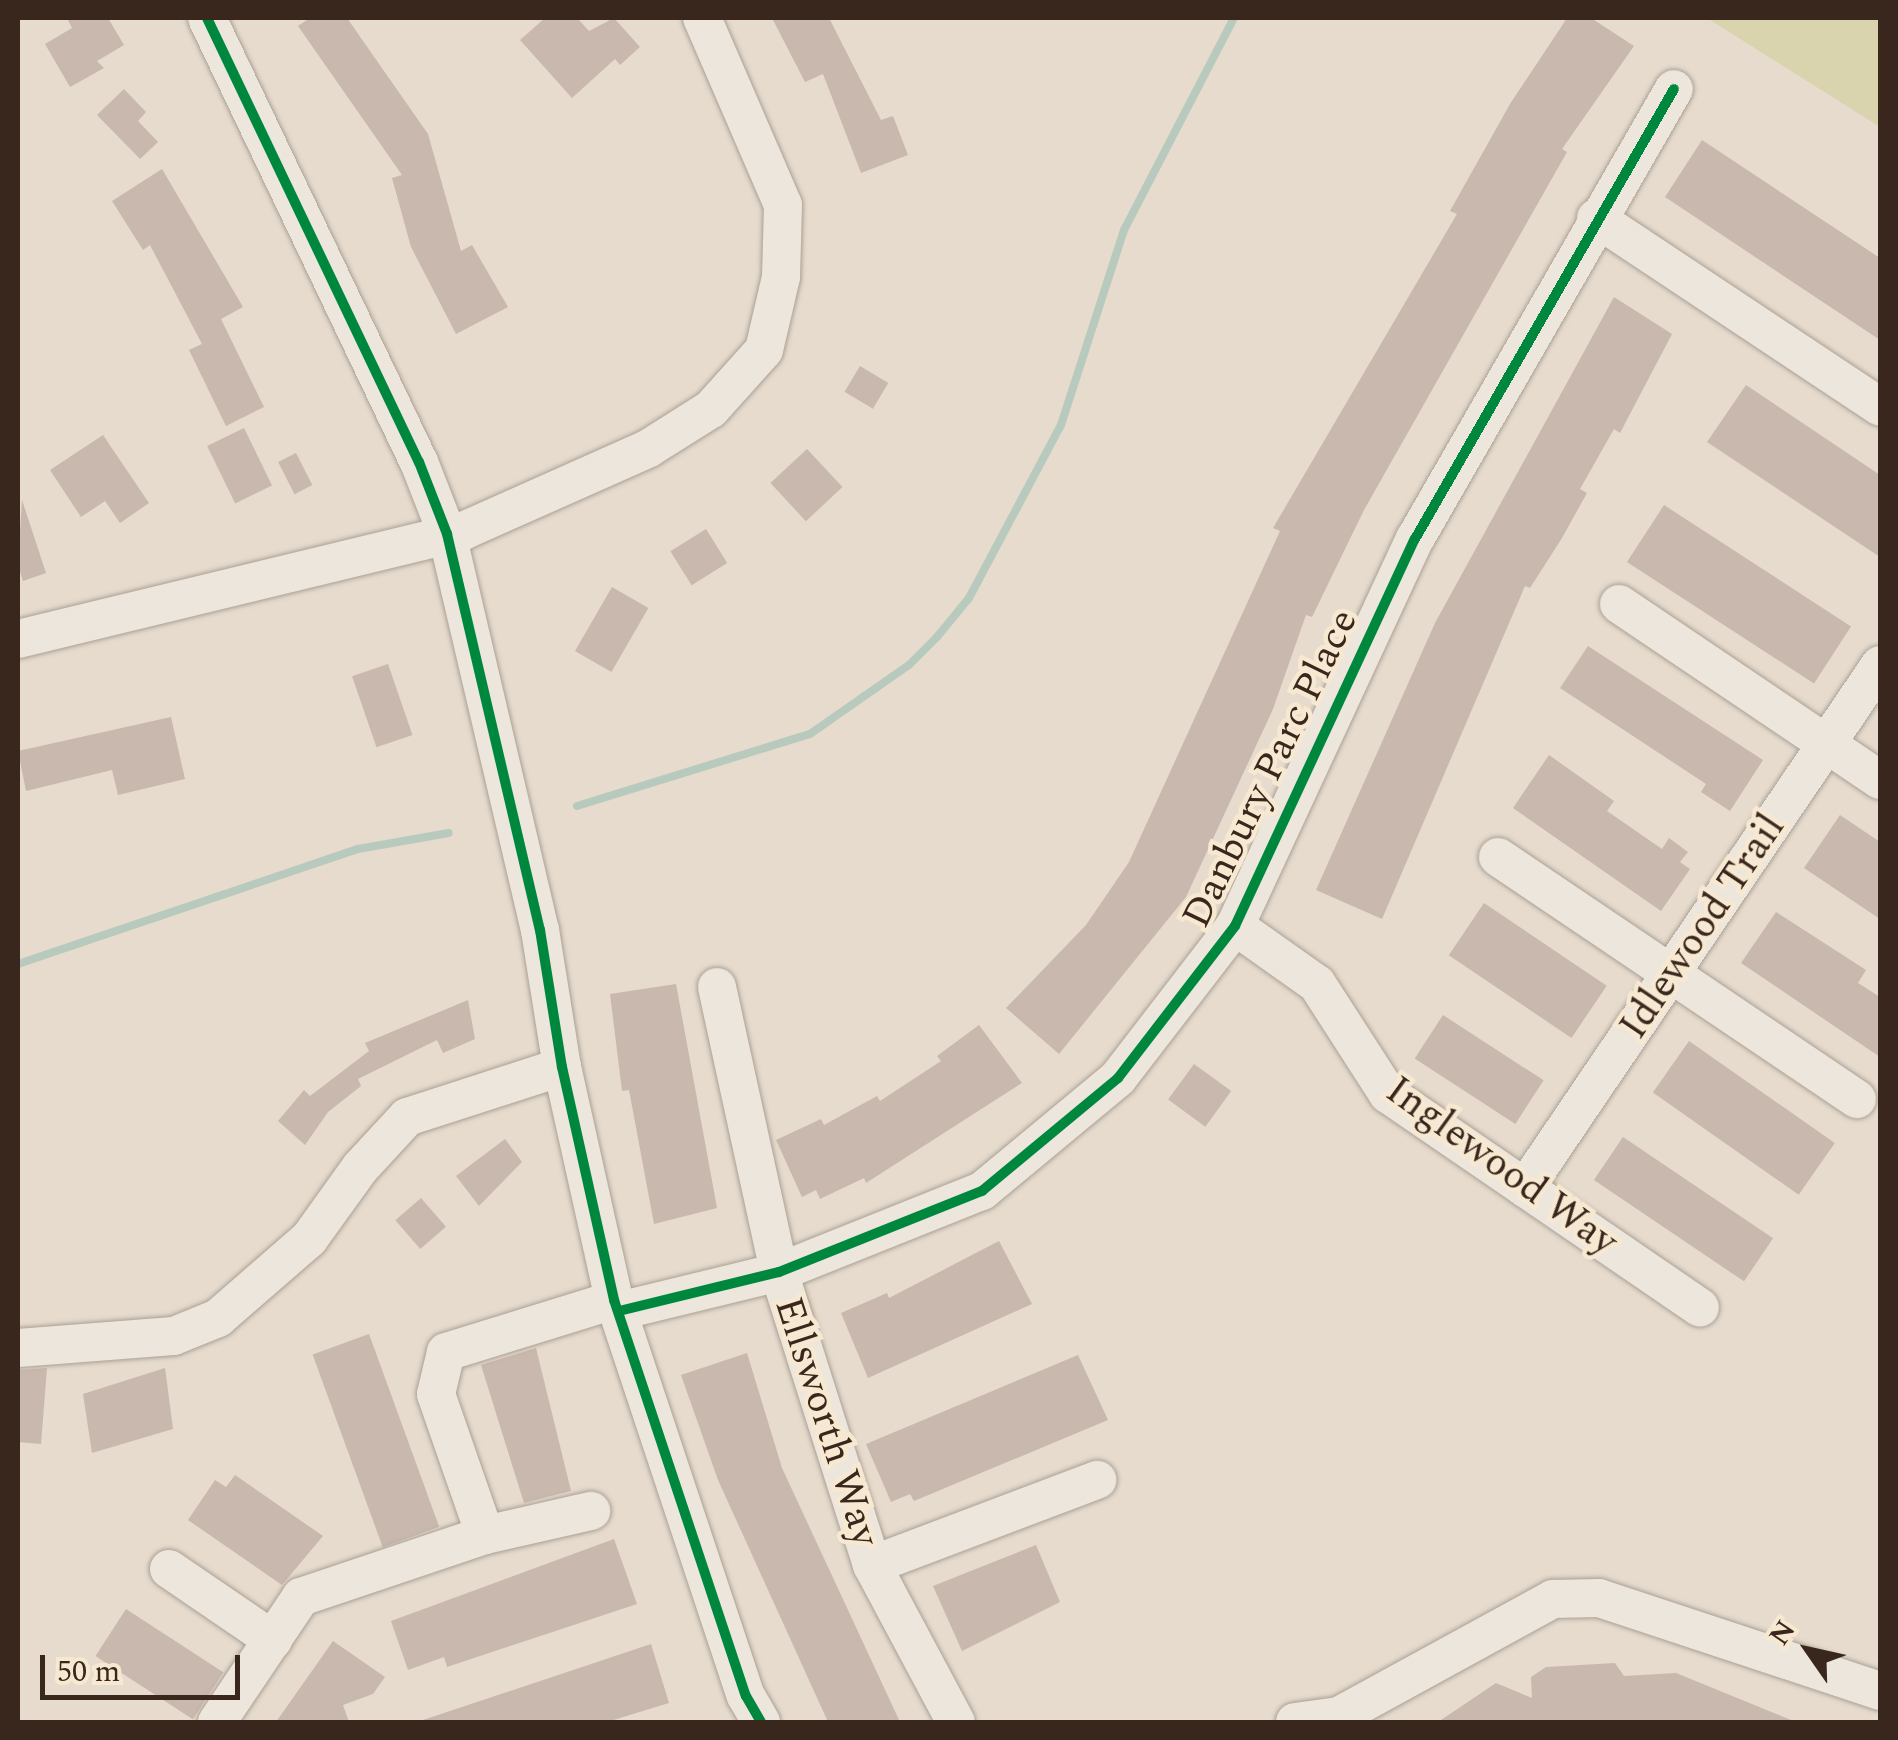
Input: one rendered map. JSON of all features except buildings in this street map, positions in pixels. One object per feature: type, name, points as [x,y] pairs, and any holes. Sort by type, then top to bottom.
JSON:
[{"type":"street","points":[[207,18],[419,462],[446,534],[540,930],[562,1067],[616,1306],[752,1721]]},
{"type":"street","points":[[18,639],[446,534],[649,448],[711,410],[764,350],[782,277],[782,206],[702,18]]},
{"type":"street","name":"Danbury Parc Place","points":[[485,1534],[436,1394],[446,1352],[616,1306],[779,1272],[982,1191],[1118,1078],[1235,926],[1415,539],[1596,218],[1674,89]]},
{"type":"street","points":[[1596,218],[1880,407]]},
{"type":"street","points":[[1619,604],[1880,780]]},
{"type":"street","name":"Idlewood Trail","points":[[1525,1188],[1880,665]]},
{"type":"street","points":[[1498,857],[1856,1099]]},
{"type":"street","name":"Inglewood Way","points":[[1235,926],[1317,984],[1388,1094],[1700,1308]]},
{"type":"street","name":"Ellsworth Way","points":[[717,987],[779,1272],[872,1565],[956,1722]]},
{"type":"street","points":[[18,1348],[174,1336],[218,1318],[308,1240],[360,1168],[408,1117],[562,1067]]},
{"type":"street","points":[[872,1565],[1097,1480]]},
{"type":"street","points":[[218,1722],[301,1597],[485,1534],[590,1511]]},
{"type":"street","points":[[170,1569],[272,1640]]},
{"type":"street","points":[[1295,1722],[1338,1719],[1553,1598],[1600,1598],[1880,1691]]},
{"type":"shaded area","points":[[1707,18],[1880,18],[1880,127]]},
{"type":"waterway","points":[[577,806],[810,734],[909,665],[937,637],[969,598],[1061,425],[1124,230],[1234,18]]},
{"type":"waterway","points":[[18,964],[358,849],[449,833]]},
{"type":"cycle path","points":[[207,18],[419,462],[447,534],[540,930],[562,1067],[614,1300],[746,1696],[761,1722]]},
{"type":"cycle path","points":[[619,1311],[779,1272],[982,1191],[1118,1078],[1235,926],[1415,539],[1674,89]]}]
